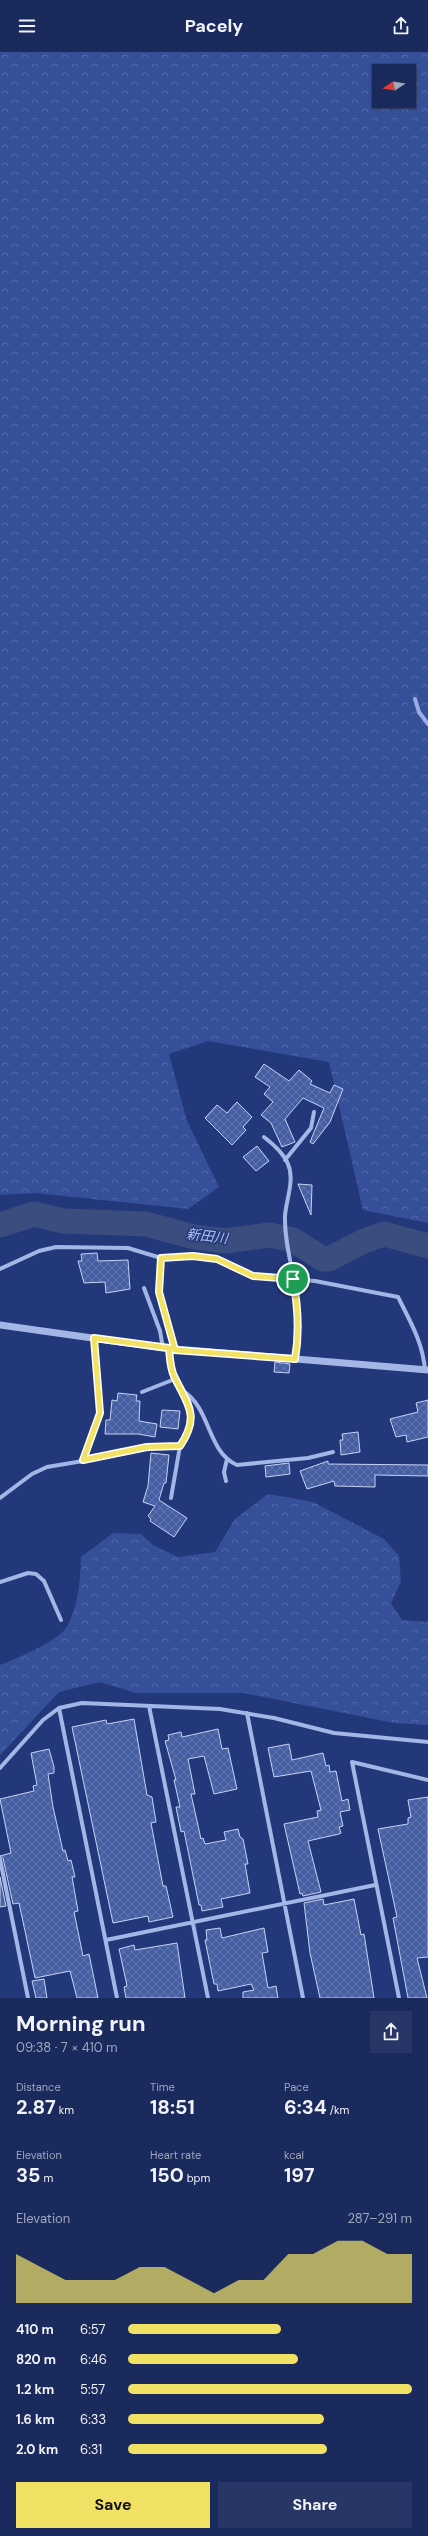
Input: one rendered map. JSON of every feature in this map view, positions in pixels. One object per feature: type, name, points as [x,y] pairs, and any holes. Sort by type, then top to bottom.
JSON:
[{"type":"street","points":[[285,1160],[311,1128],[314,1112]]},
{"type":"street","points":[[264,1137],[274,1145],[285,1160],[291,1177],[285,1217],[287,1243],[298,1306],[299,1338],[295,1359]]},
{"type":"street","points":[[0,1269],[39,1251],[56,1247],[128,1248],[161,1258],[193,1256],[217,1259],[253,1276],[293,1279],[398,1296],[418,1337],[426,1370],[169,1349],[0,1325]]},
{"type":"street","points":[[161,1258],[159,1292],[171,1368],[190,1410],[191,1424],[180,1446],[171,1498]]},
{"type":"street","points":[[144,1288],[160,1331],[169,1349]]},
{"type":"street","points":[[83,1460],[100,1413],[94,1338]]},
{"type":"street","points":[[142,1392],[175,1379]]},
{"type":"street","points":[[183,1392],[191,1396],[201,1410],[216,1443],[227,1459],[237,1465],[287,1458],[308,1458],[333,1452]]},
{"type":"street","points":[[0,1498],[39,1470],[66,1462],[147,1447],[180,1446]]},
{"type":"street","points":[[226,1481],[224,1472],[227,1459]]},
{"type":"street","points":[[0,1582],[28,1573],[36,1574],[44,1581],[61,1620]]},
{"type":"street","points":[[0,1768],[42,1720],[59,1708],[82,1703],[220,1709],[247,1713],[334,1733],[428,1742]]},
{"type":"street","points":[[149,1706],[208,1998]]},
{"type":"street","points":[[59,1708],[117,1998]]},
{"type":"street","points":[[247,1713],[303,1998]]},
{"type":"street","points":[[398,1998],[352,1762],[428,1780]]},
{"type":"street","points":[[0,1859],[28,1998]]},
{"type":"street","points":[[106,1940],[375,1885]]},
{"type":"green space","points":[[0,52],[428,52],[428,1223],[363,1210],[329,1062],[208,1041],[169,1054],[187,1121],[219,1187],[188,1209],[35,1193],[0,1195]]},
{"type":"green space","points":[[268,1494],[313,1502],[384,1539],[399,1556],[401,1582],[391,1603],[402,1620],[428,1622],[428,1725],[394,1723],[244,1693],[136,1693],[100,1682],[59,1692],[0,1755],[0,1665],[46,1644],[62,1633],[66,1628],[74,1611],[76,1602],[81,1557],[113,1533],[141,1534],[153,1545],[178,1557],[215,1552],[235,1519]]},
{"type":"building","points":[[264,1064],[289,1081],[299,1070],[312,1081],[310,1084],[330,1093],[334,1085],[343,1089],[330,1122],[313,1144],[310,1142],[324,1108],[303,1098],[285,1119],[295,1142],[282,1147],[271,1123],[261,1115],[273,1102],[264,1094],[270,1087],[255,1077]]},
{"type":"building","points":[[237,1102],[252,1117],[243,1127],[246,1130],[232,1145],[205,1118],[217,1105],[227,1113]]},
{"type":"building","points":[[257,1146],[269,1161],[256,1171],[243,1157]]},
{"type":"building","points":[[298,1184],[312,1185],[311,1215]]},
{"type":"building","points":[[97,1253],[98,1261],[128,1260],[130,1289],[106,1293],[105,1282],[84,1283],[78,1261],[82,1261],[81,1254]]},
{"type":"building","points":[[275,1362],[290,1364],[289,1373],[274,1372]]},
{"type":"building","points":[[118,1393],[137,1395],[136,1401],[140,1401],[139,1421],[157,1424],[155,1437],[138,1434],[105,1434],[106,1420],[110,1420],[112,1400],[117,1401]]},
{"type":"building","points":[[428,1400],[428,1437],[407,1442],[406,1435],[396,1437],[390,1419],[418,1412],[416,1403]]},
{"type":"building","points":[[162,1410],[180,1411],[178,1429],[160,1427]]},
{"type":"building","points":[[358,1432],[360,1452],[341,1455],[340,1440],[343,1440],[342,1434]]},
{"type":"building","points":[[151,1453],[169,1455],[166,1483],[164,1483],[159,1500],[187,1518],[174,1537],[150,1521],[151,1519],[148,1516],[155,1506],[143,1502],[148,1486]]},
{"type":"building","points":[[328,1461],[328,1464],[428,1465],[428,1476],[375,1475],[375,1487],[335,1486],[334,1481],[307,1489],[300,1471]]},
{"type":"building","points":[[289,1463],[290,1474],[266,1477],[265,1466]]},
{"type":"building","points":[[134,1719],[147,1795],[152,1797],[156,1822],[151,1823],[163,1886],[166,1886],[173,1917],[149,1922],[148,1916],[113,1923],[72,1727],[106,1720],[107,1724]]},
{"type":"building","points":[[218,1729],[222,1749],[228,1748],[237,1789],[214,1794],[204,1756],[188,1759],[195,1794],[191,1794],[201,1839],[203,1838],[205,1844],[226,1840],[224,1832],[238,1829],[240,1837],[243,1839],[248,1864],[245,1864],[250,1893],[221,1899],[223,1907],[202,1911],[201,1905],[199,1905],[184,1831],[181,1832],[176,1807],[180,1807],[174,1780],[176,1780],[165,1741],[169,1740],[168,1735],[181,1732],[182,1737]]},
{"type":"building","points":[[289,1744],[292,1760],[323,1753],[326,1766],[329,1765],[330,1772],[336,1771],[342,1801],[348,1799],[350,1810],[340,1812],[343,1826],[339,1827],[341,1833],[308,1841],[321,1892],[303,1896],[302,1893],[300,1894],[284,1824],[318,1817],[317,1811],[321,1810],[311,1771],[274,1777],[268,1748]]},
{"type":"building","points":[[49,1749],[54,1767],[54,1773],[48,1774],[53,1807],[63,1851],[65,1850],[68,1861],[71,1860],[75,1877],[72,1877],[78,1911],[74,1912],[83,1956],[89,1954],[98,1998],[77,1998],[70,1971],[35,1978],[19,1903],[13,1904],[3,1858],[0,1856],[11,1853],[0,1799],[34,1791],[33,1786],[37,1785],[31,1753]]},
{"type":"building","points":[[428,1797],[428,1957],[417,1958],[427,1998],[408,1998],[393,1918],[397,1917],[378,1829],[408,1824],[408,1818],[411,1817],[408,1800]]},
{"type":"building","points":[[0,1877],[6,1906],[0,1907]]},
{"type":"building","points":[[323,1899],[324,1905],[354,1899],[361,1935],[364,1934],[374,1998],[320,1998],[310,1953],[304,1903]]},
{"type":"building","points":[[220,1928],[222,1938],[264,1928],[268,1952],[262,1953],[268,1988],[276,1986],[278,1998],[243,1998],[243,1992],[254,1990],[251,1984],[218,1991],[217,1984],[214,1984],[205,1940],[207,1940],[206,1930]]},
{"type":"building","points":[[177,1943],[185,1998],[126,1998],[124,1987],[127,1986],[119,1949],[134,1945],[135,1950]]},
{"type":"building","points":[[44,1979],[47,1998],[36,1998],[32,1981]]},
{"type":"waterway","points":[[415,699],[419,712],[428,724]]},
{"type":"waterway","name":"新田川","points":[[0,1225],[34,1214],[63,1221],[146,1224],[194,1237],[225,1241],[270,1235],[293,1240],[323,1259],[329,1259],[364,1241],[384,1234],[428,1246]]},
{"type":"route","points":[[293,1279],[253,1276],[217,1259],[193,1256],[161,1258],[159,1292],[175,1350],[169,1348],[171,1368],[187,1400],[190,1410],[191,1424],[188,1433],[180,1446],[147,1447],[115,1453],[101,1458],[83,1460],[100,1413],[94,1338],[169,1348],[175,1350],[295,1359],[299,1338],[298,1306],[293,1279]]}]
